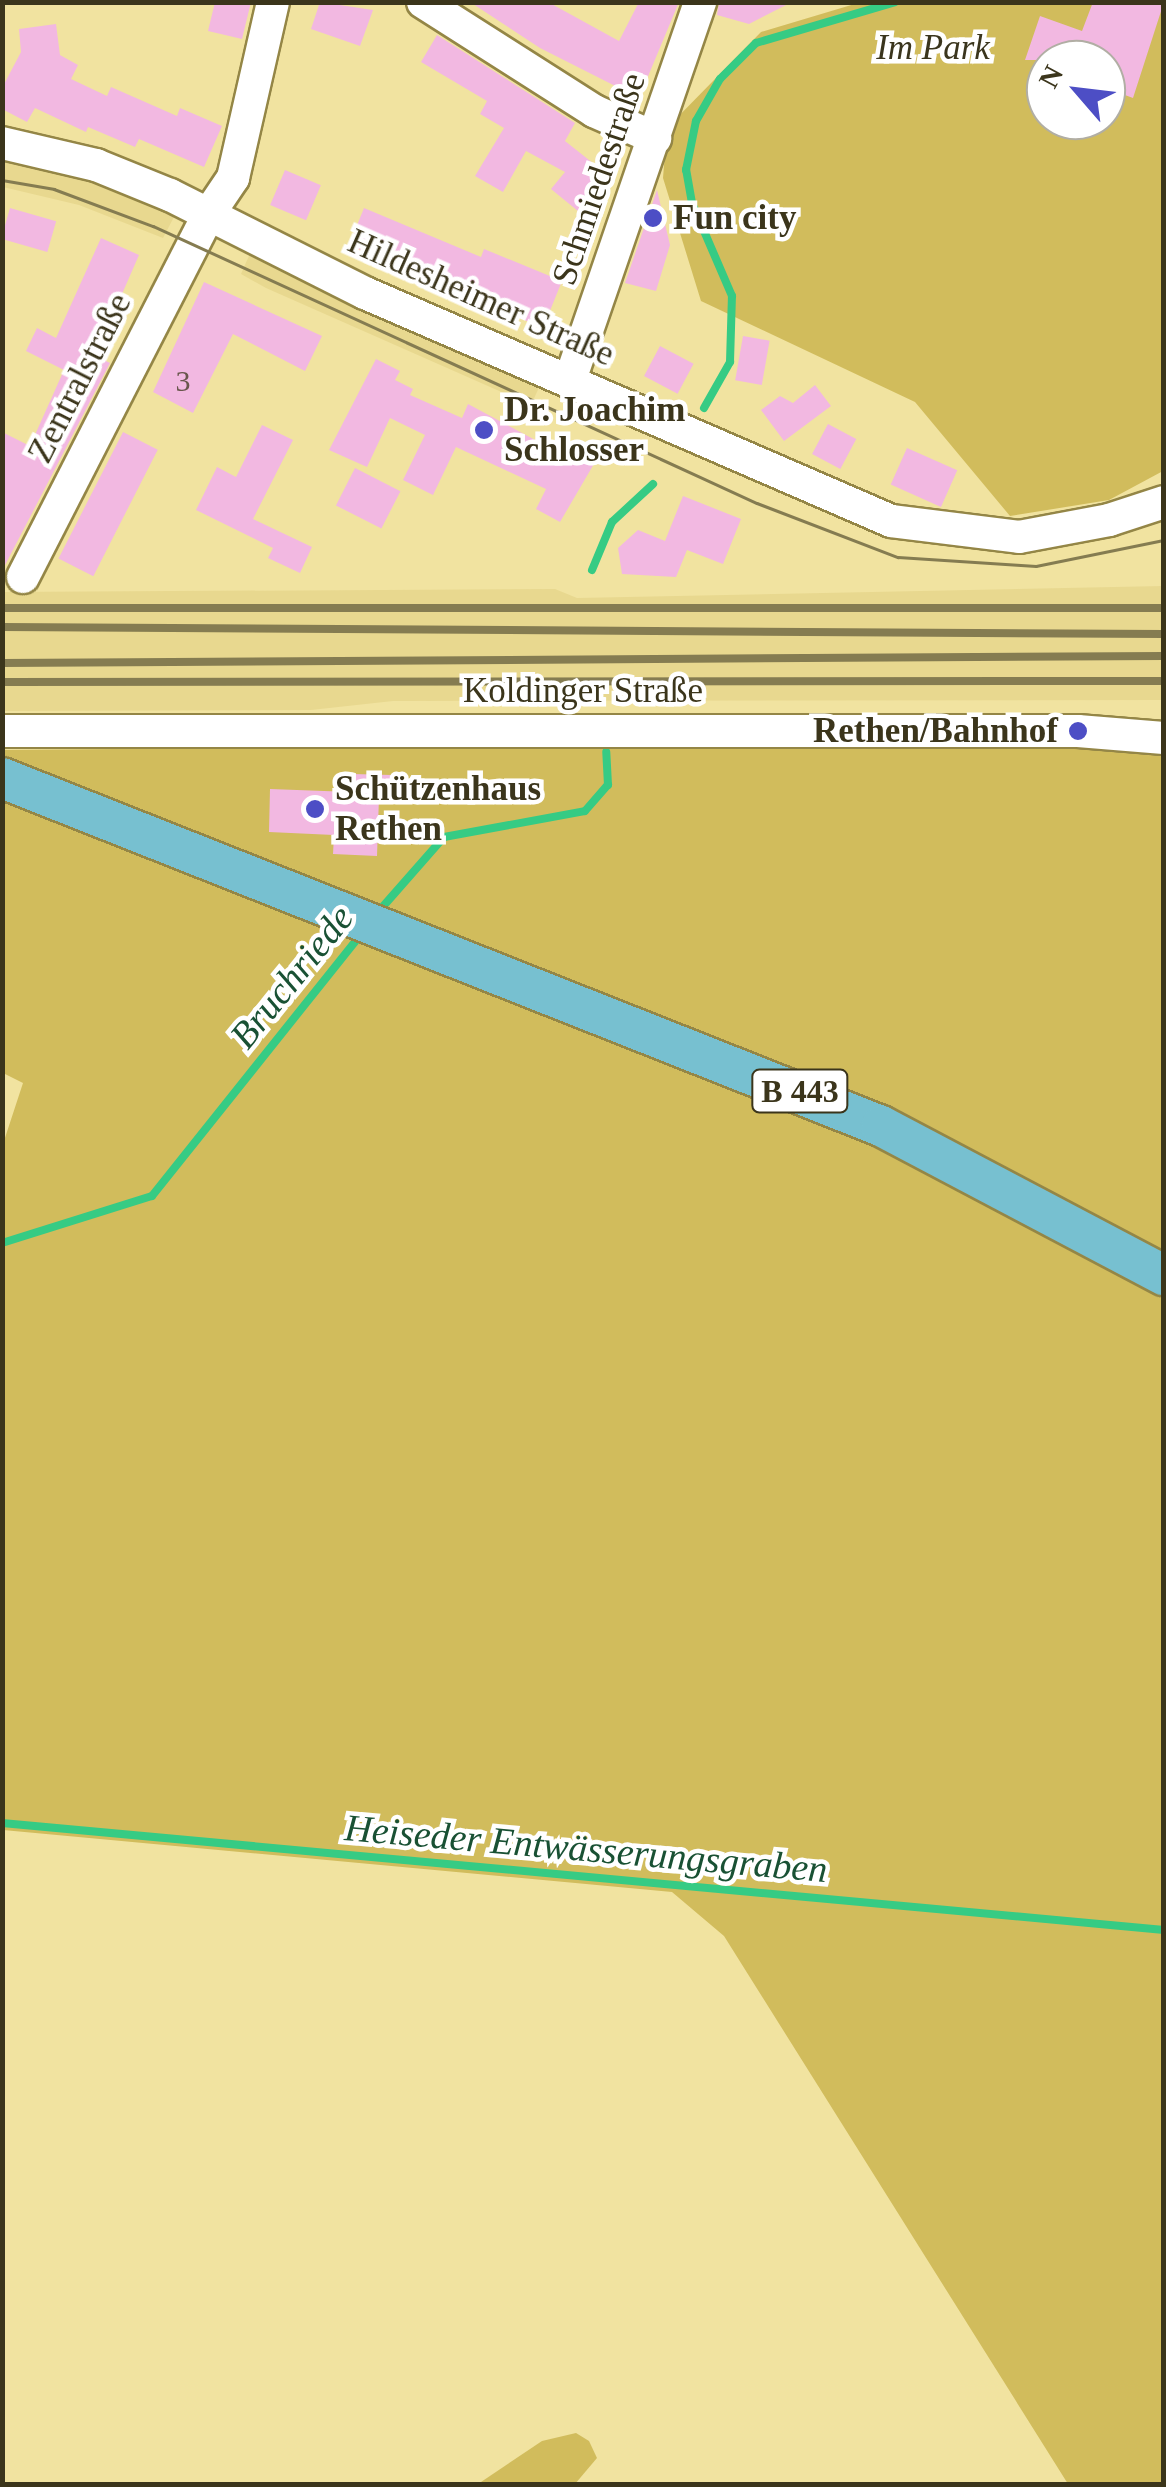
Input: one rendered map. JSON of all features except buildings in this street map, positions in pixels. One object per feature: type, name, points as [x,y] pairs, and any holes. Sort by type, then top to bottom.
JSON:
[{"type":"main road","name":"B 443","points":[[2,778],[881,1126],[1164,1275]]},
{"type":"street","name":"Zentralstraße","points":[[24,577],[208,214],[234,178],[273,2]]},
{"type":"street","points":[[423,2],[594,111],[655,138]]},
{"type":"street","name":"Schmiedestraße","points":[[570,380],[700,2]]},
{"type":"street","name":"Hildesheimer Straße","points":[[2,143],[96,166],[208,214],[365,293],[570,380],[839,502],[935,530],[1019,536],[1109,520],[1164,502]]},
{"type":"street","name":"Koldinger Straße","points":[[2,731],[1078,731],[1164,738]]},
{"type":"shaded area","points":[[2,158],[99,182],[175,215],[163,238],[79,205],[3,187]]},
{"type":"shaded area","points":[[252,249],[542,381],[531,405],[266,288],[241,274]]},
{"type":"shaded area","points":[[1163,586],[1163,700],[393,701],[311,710],[3,711],[2,592],[555,589],[577,598]]},
{"type":"green space","name":"Im Park","points":[[858,3],[1163,3],[1163,471],[1109,500],[1010,516],[915,402],[701,301],[663,178],[667,128],[761,32]]},
{"type":"green space","points":[[757,743],[1163,745],[1163,2484],[1068,2484],[724,1936],[672,1892],[3,1830],[2,1147],[23,1083],[3,1073],[2,750]]},
{"type":"green space","points":[[576,2433],[589,2441],[597,2458],[575,2484],[478,2484],[542,2441]]},
{"type":"waterway","name":"Bruchriede","points":[[704,408],[730,362],[732,296],[692,203],[686,170],[696,121],[720,79],[756,43],[895,2]]},
{"type":"waterway","name":"Bruchriede","points":[[592,570],[612,522],[653,484]]},
{"type":"waterway","name":"Bruchriede","points":[[379,911],[444,837],[585,811],[608,785],[606,752]]},
{"type":"waterway","name":"Bruchriede","points":[[2,1243],[152,1196],[361,934]]},
{"type":"waterway","name":"Heiseder Entwässerungsgraben","points":[[2,1823],[1164,1930]]},
{"type":"tram line","points":[[2,180],[54,189],[153,226],[757,503],[898,557],[1036,566],[1164,540]]},
{"type":"railway","points":[[2,608],[1164,608]]},
{"type":"railway","points":[[2,627],[1164,634]]},
{"type":"railway","points":[[2,663],[1164,656]]},
{"type":"railway","points":[[2,682],[1164,681]]},
{"type":"place","name":"Fun city","points":[[653,218]]},
{"type":"place","name":"Dr. Joachim Schlosser","points":[[484,430]]},
{"type":"place","name":"Rethen/Bahnhof","points":[[1078,731]]},
{"type":"place","name":"Schützenhaus Rethen","points":[[315,809]]}]
